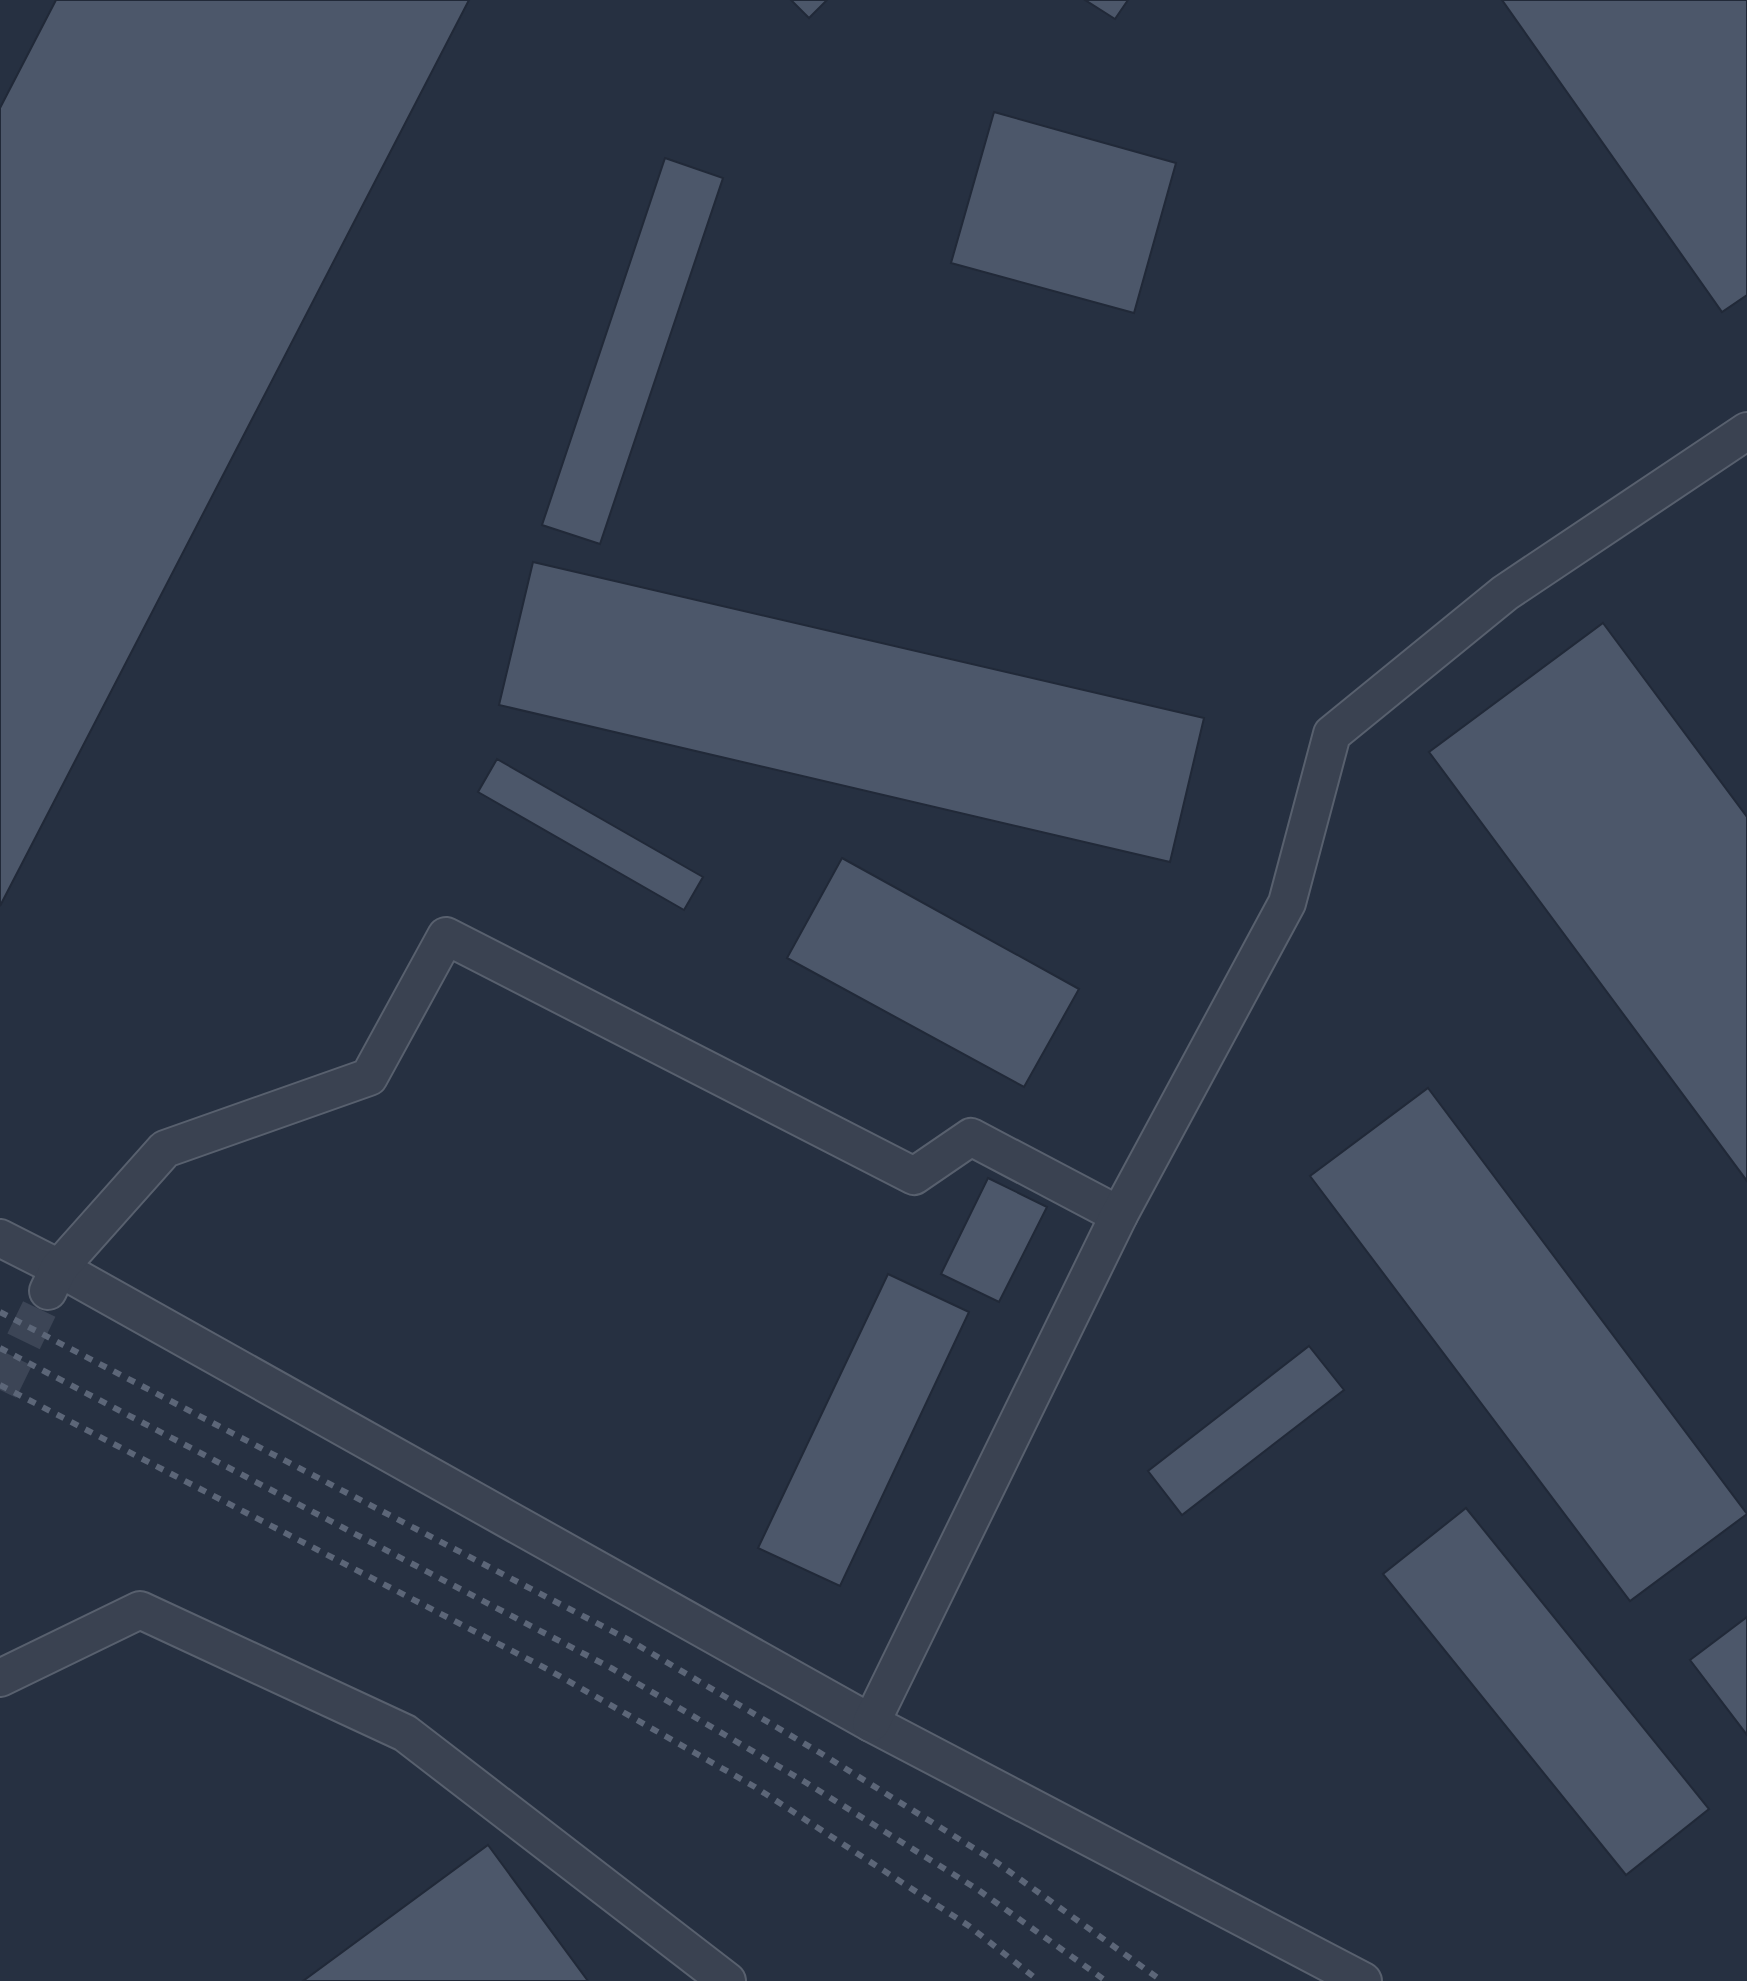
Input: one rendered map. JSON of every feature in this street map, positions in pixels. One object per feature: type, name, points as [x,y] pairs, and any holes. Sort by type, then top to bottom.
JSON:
[{"type":"street","points":[[871,1723],[1119,1215],[1287,903],[1332,734],[1505,593],[1747,431]]},
{"type":"street","points":[[53,1280],[165,1149],[369,1077],[446,936],[914,1176],[971,1137],[1119,1215]]},
{"type":"street","points":[[0,1238],[53,1280],[871,1723],[1363,1981]]},
{"type":"street","points":[[0,1678],[140,1610],[405,1733],[727,1981]]},
{"type":"building","points":[[56,0],[469,0],[0,906],[0,108]]},
{"type":"building","points":[[791,0],[827,0],[809,18]]},
{"type":"building","points":[[1085,0],[1128,0],[1115,19]]},
{"type":"building","points":[[1502,0],[1747,0],[1747,295],[1722,312]]},
{"type":"building","points":[[994,112],[1176,163],[1134,313],[951,263]]},
{"type":"building","points":[[665,158],[723,178],[600,544],[542,525]]},
{"type":"building","points":[[533,562],[1204,718],[1170,862],[499,705]]},
{"type":"building","points":[[1603,623],[1747,817],[1747,1181],[1429,752]]},
{"type":"building","points":[[497,759],[703,877],[684,910],[478,792]]},
{"type":"building","points":[[842,858],[1079,989],[1024,1087],[787,958]]},
{"type":"building","points":[[1428,1088],[1747,1514],[1630,1601],[1310,1176]]},
{"type":"building","points":[[988,1178],[1047,1207],[999,1302],[941,1274]]},
{"type":"building","points":[[888,1274],[969,1312],[840,1586],[758,1548]]},
{"type":"building","points":[[1309,1346],[1344,1390],[1182,1515],[1148,1471]]},
{"type":"building","points":[[1466,1508],[1709,1809],[1626,1875],[1383,1574]]},
{"type":"building","points":[[1747,1617],[1747,1735],[1690,1660]]},
{"type":"building","points":[[488,1845],[588,1981],[303,1981]]},
{"type":"tunnel","points":[[0,1390],[48,1291]]},
{"type":"railway","points":[[0,1312],[629,1640],[996,1862],[1162,1981]]},
{"type":"railway","points":[[0,1348],[613,1669],[805,1782],[977,1889],[1106,1981]]},
{"type":"railway","points":[[0,1385],[547,1669],[755,1787],[969,1926],[1039,1981]]}]
